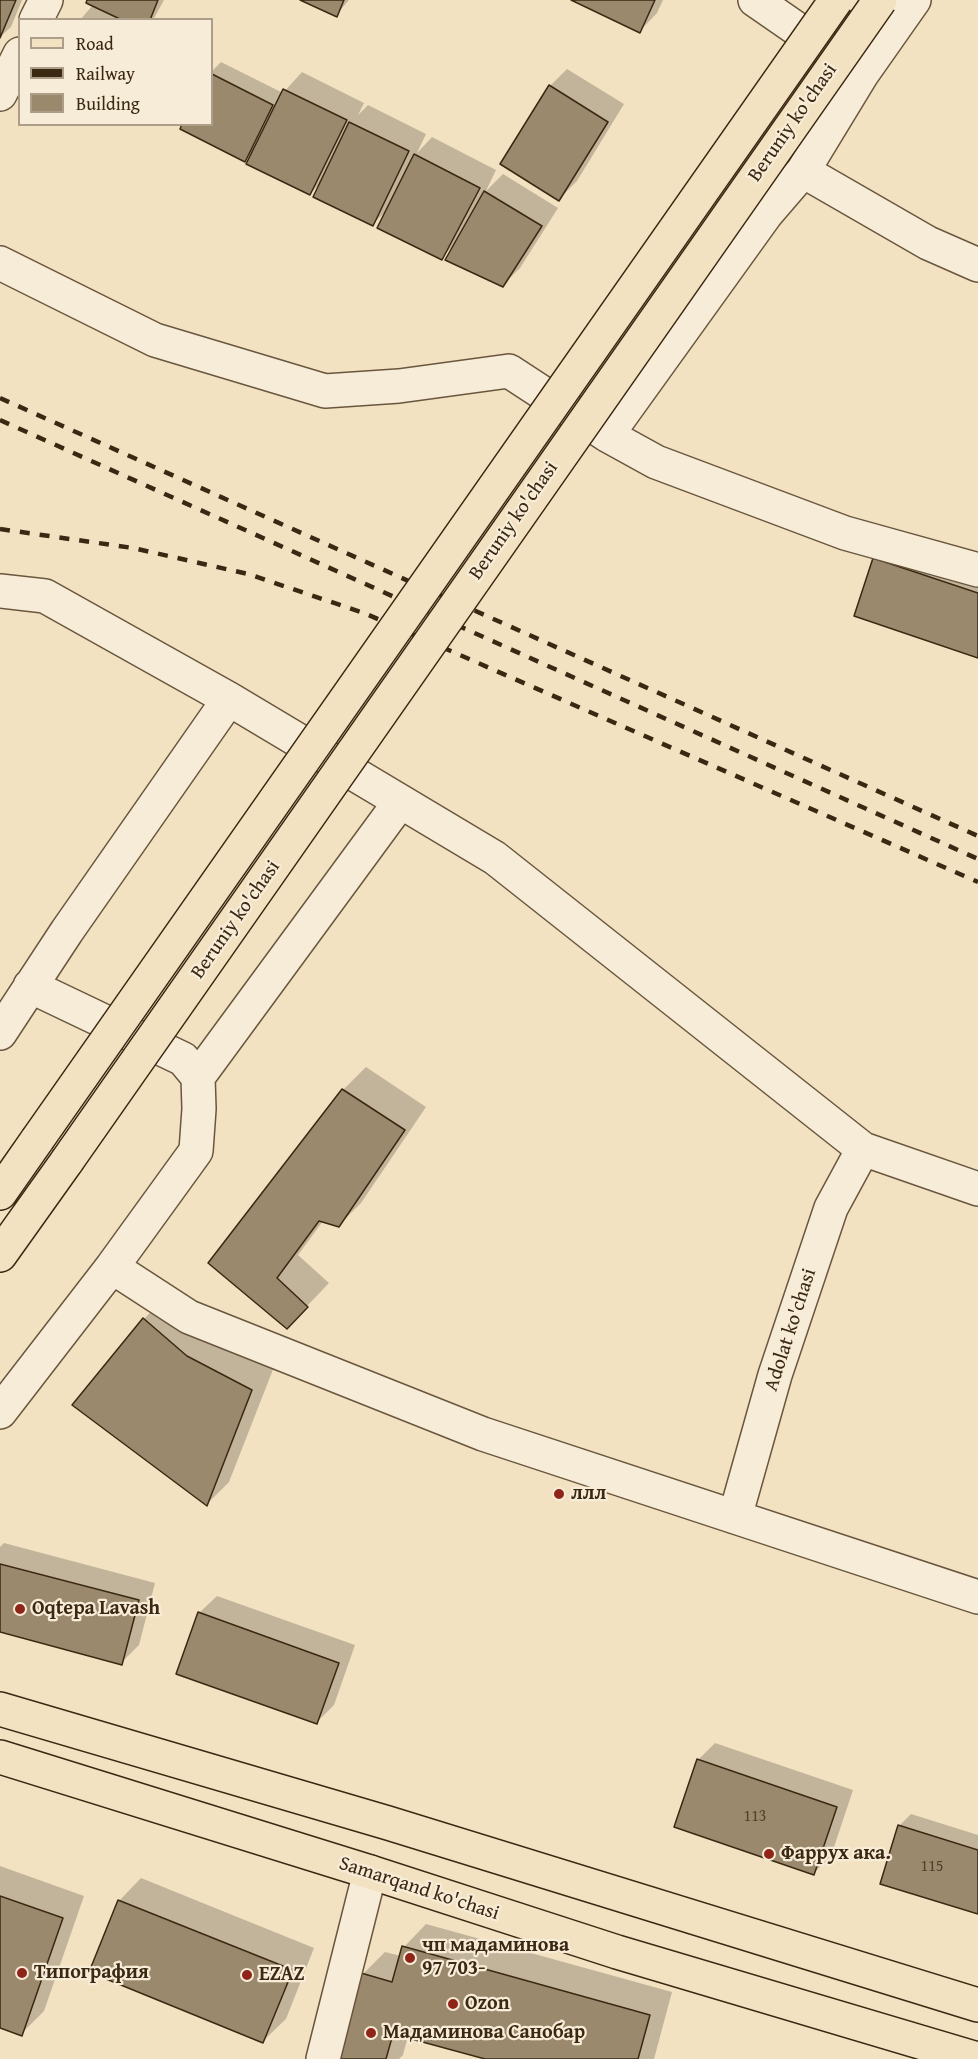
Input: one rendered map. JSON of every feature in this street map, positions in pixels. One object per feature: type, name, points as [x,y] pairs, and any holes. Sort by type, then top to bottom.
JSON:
[{"type":"main road","name":"Beruniy ko'chasi","points":[[0,1193],[836,0]]},
{"type":"main road","name":"Beruniy ko'chasi","points":[[0,1255],[880,0]]},
{"type":"main road","points":[[0,1709],[388,1823],[978,2005]]},
{"type":"main road","name":"Samarqand ko'chasi","points":[[0,1757],[617,1952],[977,2059]]},
{"type":"street","points":[[37,18],[46,0]]},
{"type":"street","points":[[607,435],[766,214],[803,171],[862,74],[914,0]]},
{"type":"street","points":[[773,5],[862,74]]},
{"type":"street","points":[[0,94],[18,58]]},
{"type":"street","points":[[803,171],[928,243],[978,265]]},
{"type":"street","points":[[0,263],[155,340],[325,391],[399,386],[509,372],[607,435],[656,462],[845,533],[978,570]]},
{"type":"street","points":[[0,591],[45,597],[229,699],[495,858],[863,1149],[978,1189]]},
{"type":"street","points":[[0,1033],[30,986],[229,699]]},
{"type":"street","points":[[0,1412],[112,1267],[196,1151],[199,1109],[198,1077],[400,801]]},
{"type":"street","points":[[30,986],[183,1059],[198,1077]]},
{"type":"street","name":"Adolat ko'chasi","points":[[735,1517],[775,1375],[831,1208],[863,1149]]},
{"type":"street","points":[[112,1267],[189,1317],[483,1434],[978,1597]]},
{"type":"street","points":[[323,2059],[369,1872]]},
{"type":"building","points":[[0,0],[16,0],[0,38]]},
{"type":"building","points":[[87,0],[158,0],[151,18],[118,18],[86,3]]},
{"type":"building","points":[[300,0],[344,0],[337,17]]},
{"type":"building","points":[[571,0],[655,0],[640,33]]},
{"type":"building","points":[[213,75],[273,105],[245,162],[180,129],[181,126],[213,126]]},
{"type":"building","points":[[549,85],[608,122],[559,201],[500,164]]},
{"type":"building","points":[[283,89],[347,120],[310,195],[246,164]]},
{"type":"building","points":[[349,122],[409,151],[373,226],[313,197]]},
{"type":"building","points":[[414,154],[480,188],[442,260],[377,228]]},
{"type":"building","points":[[484,191],[542,226],[503,287],[445,260]]},
{"type":"building","points":[[873,558],[978,593],[978,658],[854,616]]},
{"type":"building","points":[[342,1089],[405,1130],[339,1227],[319,1221],[277,1278],[308,1307],[287,1329],[208,1263]]},
{"type":"building","points":[[143,1318],[187,1356],[252,1390],[207,1506],[72,1405]]},
{"type":"building","points":[[0,1564],[139,1600],[122,1665],[0,1632]]},
{"type":"building","points":[[198,1612],[339,1663],[317,1724],[176,1674]]},
{"type":"building","points":[[697,1759],[837,1807],[814,1875],[674,1827]]},
{"type":"building","points":[[898,1825],[978,1850],[978,1914],[880,1884]]},
{"type":"building","name":"Типография","points":[[0,1896],[63,1918],[22,2036],[0,2028]]},
{"type":"building","points":[[118,1900],[293,1970],[263,2043],[89,1972]]},
{"type":"building","points":[[402,1946],[650,2015],[638,2059],[485,2059],[393,2034],[386,2059],[338,2059],[361,1973],[392,1982]]},
{"type":"railway","points":[[0,398],[978,836]]},
{"type":"railway","points":[[0,420],[978,859]]},
{"type":"railway","points":[[0,529],[133,548],[248,574],[364,613],[978,882]]},
{"type":"place","name":"ллл","points":[[559,1494]]},
{"type":"place","name":"Oqtepa Lavash","points":[[20,1609]]},
{"type":"place","name":"Фаррух ака.","points":[[769,1854]]},
{"type":"place","name":"чп мадаминова 97 703-","points":[[410,1958]]},
{"type":"place","name":"Типография","points":[[22,1973]]},
{"type":"place","name":"EZAZ","points":[[247,1975]]},
{"type":"place","name":"Ozon","points":[[453,2004]]},
{"type":"place","name":"Мадаминова Санобар","points":[[371,2033]]}]
